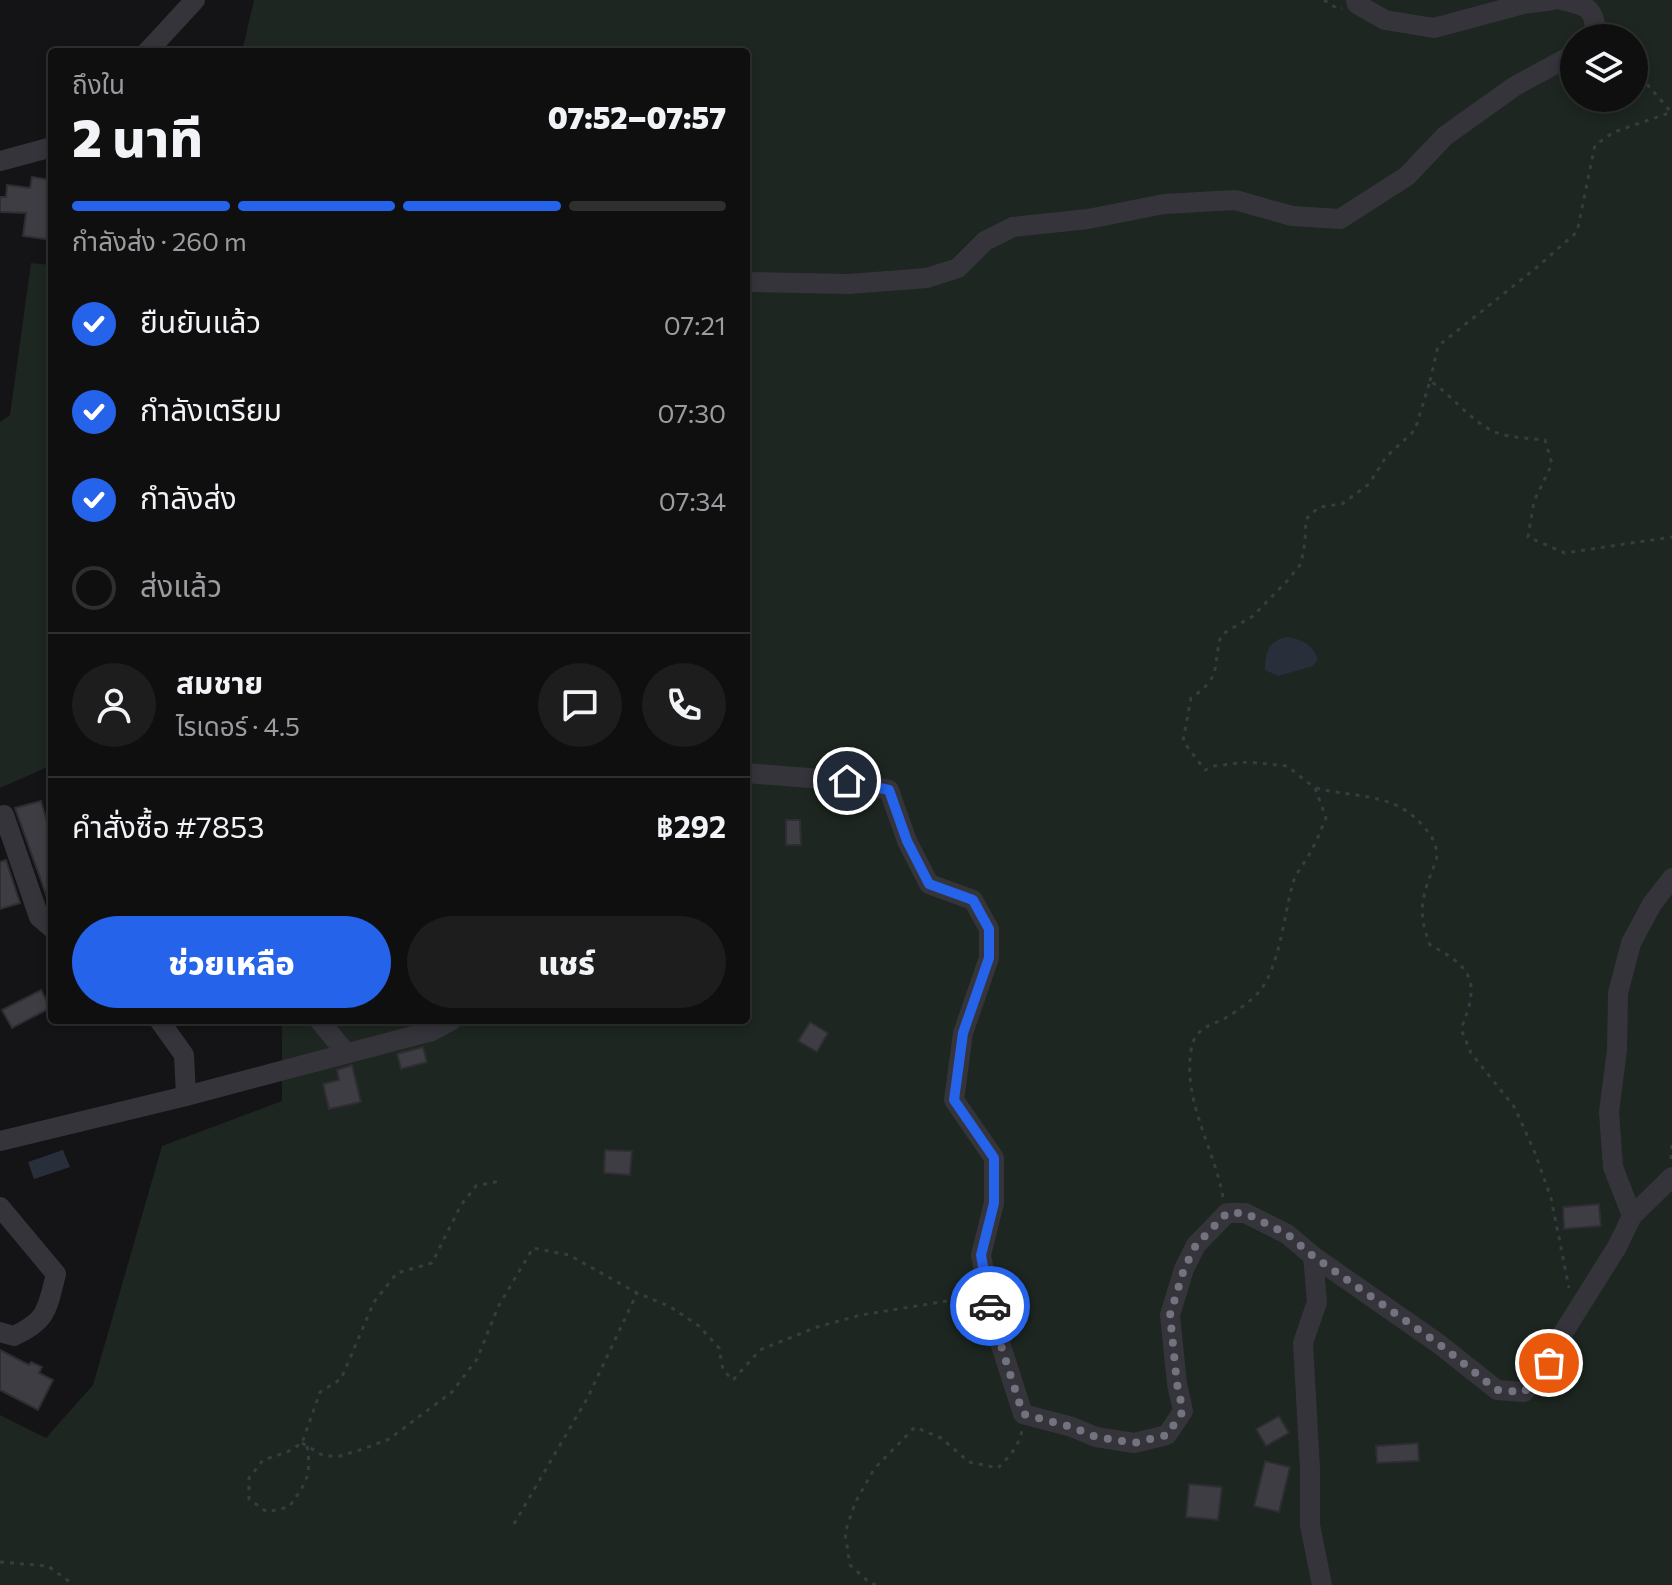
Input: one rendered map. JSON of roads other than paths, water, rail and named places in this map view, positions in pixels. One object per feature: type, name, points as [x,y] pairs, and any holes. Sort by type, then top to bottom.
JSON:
[{"type":"street","points":[[151,48],[195,0]]},
{"type":"street","points":[[1356,0],[1357,4],[1385,20],[1434,28],[1523,4],[1553,0]]},
{"type":"street","points":[[1561,0],[1585,5],[1595,18],[1595,24]]},
{"type":"street","points":[[750,282],[849,284],[927,278],[958,268],[985,241],[1013,227],[1088,219],[1164,204],[1235,200],[1292,216],[1340,219],[1407,176],[1445,136],[1515,86],[1560,62]]},
{"type":"street","points":[[0,161],[48,148]]},
{"type":"street","points":[[750,773],[847,781],[889,790],[907,841],[929,884],[973,900],[989,929],[989,958],[963,1033],[954,1100],[994,1158],[994,1203],[981,1255],[994,1324],[1023,1414],[1096,1437],[1134,1443],[1167,1435],[1183,1411],[1170,1315],[1184,1269],[1196,1245],[1227,1213],[1245,1213],[1287,1234],[1497,1390],[1524,1392],[1549,1363],[1555,1346],[1586,1299],[1632,1216],[1672,1177]]},
{"type":"street","points":[[4,815],[39,917],[48,925]]},
{"type":"street","points":[[1632,1216],[1613,1167],[1610,1126],[1617,1050],[1618,993],[1631,943],[1652,904],[1672,878]]},
{"type":"street","points":[[162,1024],[184,1055],[186,1096]]},
{"type":"street","points":[[322,1024],[346,1053]]},
{"type":"street","points":[[0,1141],[186,1096],[432,1031],[445,1024]]},
{"type":"street","points":[[0,1207],[56,1274],[47,1308],[36,1326],[14,1336],[0,1332]]},
{"type":"street","points":[[1313,1256],[1317,1302],[1303,1343],[1310,1525],[1322,1585]]}]
